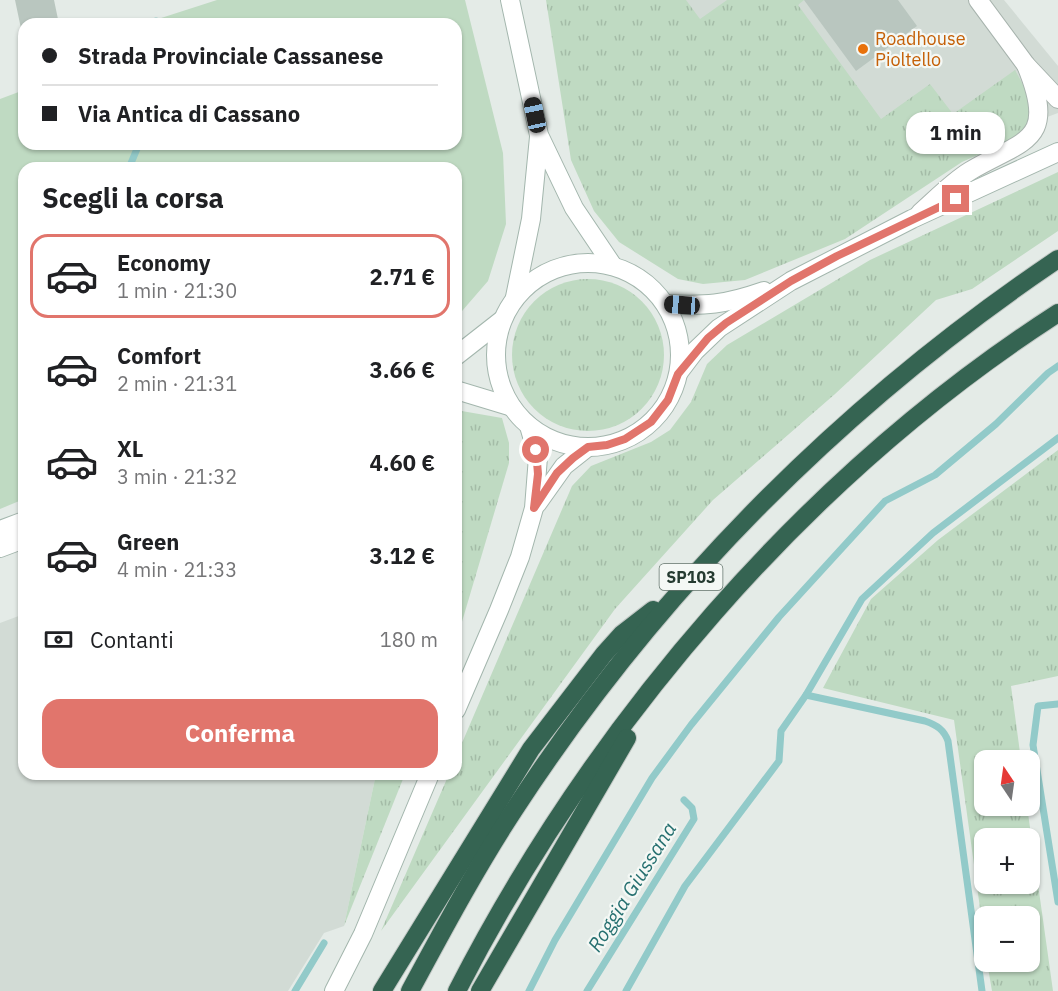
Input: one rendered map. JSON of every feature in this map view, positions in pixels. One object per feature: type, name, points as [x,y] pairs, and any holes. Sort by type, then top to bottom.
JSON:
[{"type":"highway","name":"SP103","points":[[410,991],[463,893],[529,786],[598,690],[683,587],[754,511],[850,418],[954,334],[1058,259]]},
{"type":"highway","name":"SP103","points":[[457,991],[510,895],[548,834],[614,738],[664,674],[748,576],[851,474],[951,389],[991,358],[1058,313]]},
{"type":"highway","points":[[382,991],[531,749],[622,634],[683,587]]},
{"type":"highway","points":[[480,991],[664,674]]},
{"type":"main road","points":[[510,0],[539,135],[574,208],[613,266]]},
{"type":"main road","points":[[517,34],[519,0]]},
{"type":"main road","points":[[912,219],[969,172],[1025,144],[1033,137],[1042,118],[1042,102],[1037,85],[978,0]]},
{"type":"main road","points":[[1026,66],[1058,99]]},
{"type":"main road","points":[[515,297],[539,276],[561,266],[586,262],[613,266],[642,280],[665,304],[674,320],[679,341],[678,374],[675,387],[666,404],[646,426],[621,441],[588,447],[554,441],[529,426],[512,407],[501,387],[496,364],[496,345],[502,320],[515,297],[531,219],[539,135]]},
{"type":"main road","points":[[678,374],[695,351],[719,328],[791,281],[912,219],[1058,152]]},
{"type":"main road","points":[[665,304],[699,306],[720,304],[791,281]]},
{"type":"main road","points":[[462,351],[502,320]]},
{"type":"main road","points":[[462,392],[512,407]]},
{"type":"main road","points":[[462,696],[500,610],[520,557],[534,508],[538,457],[529,426]]},
{"type":"main road","points":[[534,508],[557,473],[588,447]]},
{"type":"main road","points":[[0,530],[18,522]]},
{"type":"main road","points":[[0,548],[18,541]]},
{"type":"main road","points":[[334,991],[363,934],[427,780]]},
{"type":"shaded area","points":[[648,0],[1004,0],[1058,66],[1058,113],[1028,124],[920,150]]},
{"type":"shaded area","points":[[18,616],[18,780],[375,780],[344,926],[324,933],[288,991],[0,991],[0,623]]},
{"type":"green space","points":[[217,0],[465,0],[503,153],[506,224],[488,281],[462,311],[462,162],[18,162],[18,502],[0,509],[0,99],[18,92],[18,150],[462,150],[462,18],[161,18]]},
{"type":"green space","points":[[546,0],[686,0],[700,19],[727,0],[804,0],[798,5],[881,119],[930,84],[953,114],[1015,70],[1033,103],[1033,116],[1020,136],[962,162],[845,239],[745,280],[703,284],[678,279],[619,242],[594,211],[571,160]]},
{"type":"green space","points":[[1058,172],[1058,231],[972,289],[936,300],[835,394],[713,500],[615,609],[381,931],[446,780],[462,780],[462,743],[572,486],[591,466],[651,442],[670,430],[691,402],[707,364],[727,345],[870,260]]},
{"type":"green space","points":[[588,279],[603,280],[617,285],[642,301],[658,326],[663,340],[663,370],[658,384],[642,409],[617,425],[603,430],[588,431],[573,430],[559,425],[534,409],[518,384],[513,370],[512,355],[513,340],[518,326],[534,301],[559,285],[573,280]]},
{"type":"green space","points":[[462,411],[502,418],[509,443],[509,463],[462,622]]},
{"type":"green space","points":[[1058,450],[1058,676],[1011,686],[1020,750],[974,750],[974,816],[1028,816],[1030,828],[974,828],[974,865],[954,720],[823,688],[871,599],[938,540]]},
{"type":"green space","points":[[375,780],[403,780],[344,926]]},
{"type":"green space","points":[[978,894],[1039,894],[1053,991],[992,991],[989,972],[1040,972],[1040,906],[980,906]]},
{"type":"building","points":[[15,0],[54,0],[58,18],[19,18]]},
{"type":"building","name":"Roadhouse Pioltello","points":[[804,0],[898,0],[917,26],[856,71]]},
{"type":"waterway","name":"Roggia Giussana","points":[[132,162],[136,150]]},
{"type":"waterway","points":[[529,991],[555,940],[652,778],[691,725],[779,617],[885,501],[935,475],[996,424],[1058,366]]},
{"type":"waterway","points":[[626,991],[685,886],[779,761],[781,731],[806,695],[862,599],[933,533],[1058,438]]},
{"type":"waterway","points":[[806,695],[925,721],[936,726],[944,734],[948,741],[982,991]]},
{"type":"waterway","points":[[1058,704],[1038,706],[1033,745],[1058,902]]},
{"type":"waterway","name":"Roggia Giussana","points":[[587,991],[694,819],[692,808],[684,800]]},
{"type":"waterway","points":[[295,991],[324,943]]},
{"type":"place","name":"Roadhouse Pioltello","points":[[863,49]]},
{"type":"route","points":[[536,450],[538,474],[534,508],[557,473],[573,458],[588,447],[607,445],[625,439],[651,422],[668,400],[675,387],[678,374],[695,351],[719,328],[791,281],[837,256],[956,199]]}]
